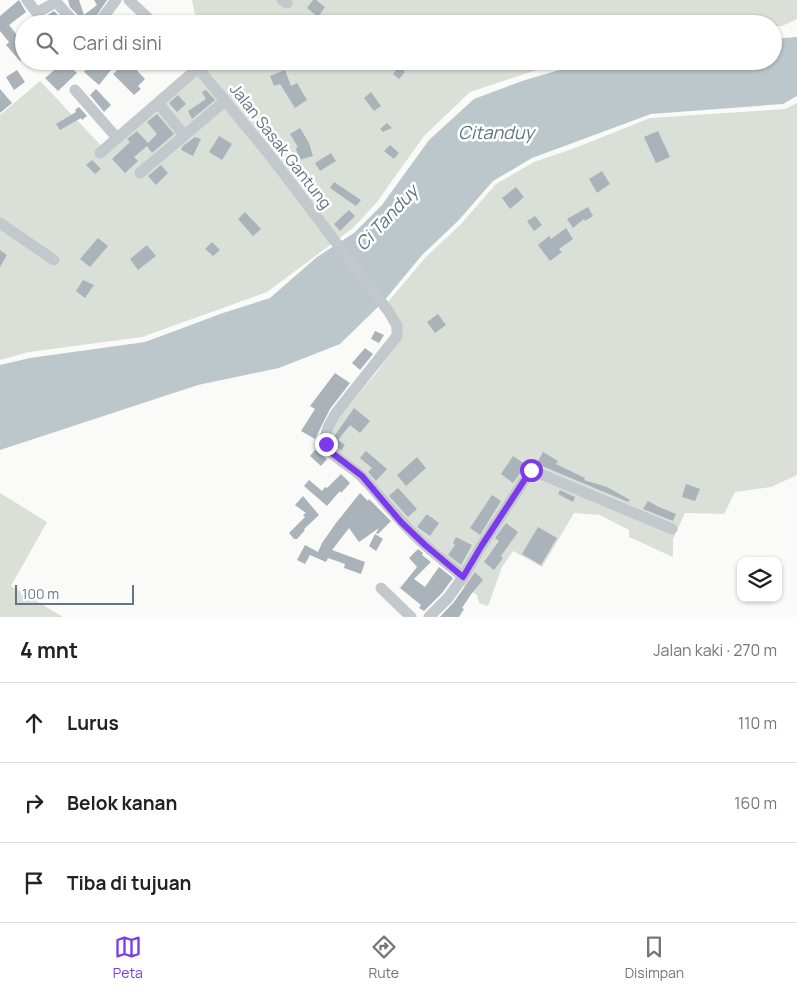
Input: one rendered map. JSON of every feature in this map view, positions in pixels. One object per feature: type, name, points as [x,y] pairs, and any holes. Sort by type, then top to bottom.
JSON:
[{"type":"street","points":[[26,0],[36,12],[56,2],[68,15]]},
{"type":"street","points":[[105,15],[116,0]]},
{"type":"street","points":[[129,0],[145,15]]},
{"type":"street","points":[[100,153],[158,103],[189,70]]},
{"type":"street","name":"Jalan Sasak Gantung","points":[[200,70],[268,153],[389,312],[397,326],[397,336],[336,412],[326,432],[326,444],[332,453],[362,476],[401,522],[463,577]]},
{"type":"street","points":[[75,90],[117,138]]},
{"type":"street","points":[[140,173],[226,101]]},
{"type":"street","points":[[158,103],[184,135]]},
{"type":"street","points":[[0,223],[54,260]]},
{"type":"street","points":[[429,617],[448,598],[463,577],[500,517],[530,472],[534,470],[672,529]]},
{"type":"street","points":[[381,588],[411,617]]},
{"type":"shaded area","points":[[192,0],[797,0],[797,19],[782,26],[782,15],[195,15]]},
{"type":"shaded area","points":[[197,70],[537,70],[470,92],[424,136],[377,202],[353,228],[267,292],[142,337],[29,352],[0,360],[0,115],[40,81],[108,153]]},
{"type":"shaded area","points":[[797,103],[797,475],[771,487],[735,492],[724,514],[685,513],[673,539],[673,557],[629,537],[629,530],[600,515],[574,513],[542,567],[513,551],[502,567],[488,606],[479,603],[477,595],[462,585],[426,543],[330,445],[330,433],[341,415],[377,372],[400,339],[387,303],[425,258],[461,224],[496,184],[534,162],[650,118],[785,109]]},
{"type":"shaded area","points":[[0,493],[47,522],[11,586],[63,617],[0,617]]},
{"type":"water","name":"Citanduy","points":[[797,37],[797,96],[783,104],[651,114],[532,158],[493,181],[458,221],[422,255],[384,301],[340,344],[279,368],[198,385],[0,450],[0,365],[30,358],[145,342],[270,298],[317,257],[354,233],[382,205],[429,140],[474,99],[522,81],[559,70],[782,70],[782,38]]},
{"type":"building","points":[[19,0],[26,12],[22,15],[15,15],[15,20],[9,25],[15,32],[15,55],[6,45],[9,42],[0,31],[0,16]]},
{"type":"building","points":[[68,0],[79,0],[84,15],[78,15],[70,7]]},
{"type":"building","points":[[94,0],[107,0],[97,15],[84,15],[97,5]]},
{"type":"building","points":[[313,0],[316,0],[325,7],[319,15],[316,15],[307,8]]},
{"type":"building","points":[[54,11],[58,15],[48,15]]},
{"type":"building","points":[[17,70],[25,82],[14,90],[6,77]]},
{"type":"building","points":[[54,70],[74,70],[77,73],[58,91],[45,78]]},
{"type":"building","points":[[85,70],[111,70],[99,85],[84,72]]},
{"type":"building","points":[[117,70],[136,70],[145,79],[138,86],[141,89],[134,95],[113,74]]},
{"type":"building","points":[[285,70],[291,86],[297,83],[307,100],[295,108],[280,84],[274,86],[270,76]]},
{"type":"building","points":[[396,70],[405,72],[399,79],[393,74]]},
{"type":"building","points":[[0,89],[12,103],[0,113]]},
{"type":"building","points":[[96,89],[111,105],[104,112],[90,95]]},
{"type":"building","points":[[206,90],[215,100],[192,119],[188,111],[206,99],[202,92]]},
{"type":"building","points":[[371,92],[381,106],[374,111],[364,98]]},
{"type":"building","points":[[178,95],[186,104],[177,112],[169,103]]},
{"type":"building","points":[[79,107],[87,116],[60,130],[56,124],[76,112],[75,110]]},
{"type":"building","points":[[157,114],[174,134],[152,153],[147,146],[134,157],[138,161],[125,173],[112,159],[130,142],[127,139],[137,131],[148,143],[157,134],[147,122]]},
{"type":"building","points":[[387,123],[392,128],[383,132],[380,129]]},
{"type":"building","points":[[300,128],[309,143],[313,156],[299,160],[296,148],[298,147],[290,134]]},
{"type":"building","points":[[658,131],[670,157],[656,163],[644,137]]},
{"type":"building","points":[[219,136],[232,144],[222,160],[209,152]]},
{"type":"building","points":[[195,137],[201,139],[193,156],[181,150],[183,146]]},
{"type":"building","points":[[390,145],[399,153],[394,159],[384,151]]},
{"type":"building","points":[[331,153],[336,161],[320,171],[315,163]]},
{"type":"building","points":[[92,160],[101,169],[95,174],[86,165]]},
{"type":"building","points":[[161,165],[168,173],[156,185],[148,176]]},
{"type":"building","points":[[602,171],[610,184],[597,193],[589,179]]},
{"type":"building","points":[[334,182],[361,200],[356,206],[330,188]]},
{"type":"building","points":[[516,187],[524,197],[510,209],[502,198]]},
{"type":"building","points":[[588,207],[593,216],[585,221],[584,219],[573,228],[567,219]]},
{"type":"building","points":[[349,210],[355,216],[340,231],[334,224]]},
{"type":"building","points":[[245,212],[261,229],[253,236],[238,219]]},
{"type":"building","points":[[535,216],[542,225],[534,231],[527,221]]},
{"type":"building","points":[[566,228],[573,239],[559,249],[562,252],[550,261],[538,245],[549,236],[551,239]]},
{"type":"building","points":[[98,238],[108,246],[90,267],[80,259]]},
{"type":"building","points":[[212,242],[220,250],[213,256],[205,249]]},
{"type":"building","points":[[147,245],[156,256],[138,270],[130,259]]},
{"type":"building","points":[[0,250],[7,255],[0,267]]},
{"type":"building","points":[[83,280],[94,285],[85,298],[76,291]]},
{"type":"building","points":[[438,314],[446,325],[435,333],[427,322]]},
{"type":"building","points":[[375,331],[384,335],[379,343],[371,339]]},
{"type":"building","points":[[365,348],[373,354],[360,370],[352,363]]},
{"type":"building","points":[[335,373],[350,383],[330,409],[315,439],[301,431],[315,409],[310,406]]},
{"type":"building","points":[[354,408],[370,421],[360,433],[350,425],[338,440],[345,445],[341,451],[333,438]]},
{"type":"building","points":[[315,450],[327,459],[321,466],[310,456]]},
{"type":"building","points":[[366,451],[387,469],[376,481],[368,472],[372,468],[360,458]]},
{"type":"building","points":[[543,452],[558,461],[556,464],[585,478],[584,480],[607,487],[630,500],[628,502],[542,466],[537,463]]},
{"type":"building","points":[[513,456],[526,465],[513,483],[501,474]]},
{"type":"building","points":[[417,457],[426,468],[406,486],[397,475]]},
{"type":"building","points":[[341,474],[350,483],[327,506],[304,486],[309,480],[322,491]]},
{"type":"building","points":[[686,484],[700,489],[695,501],[682,497]]},
{"type":"building","points":[[398,488],[417,509],[408,517],[389,496]]},
{"type":"building","points":[[560,490],[575,497],[573,502],[558,494]]},
{"type":"building","points":[[360,493],[368,501],[369,499],[391,521],[378,534],[376,533],[379,528],[359,542],[349,528],[332,550],[365,562],[361,574],[344,568],[345,564],[328,558],[326,562],[310,555],[305,564],[297,560],[305,545],[318,552],[336,523]]},
{"type":"building","points":[[492,495],[501,501],[480,535],[470,528]]},
{"type":"building","points":[[303,496],[319,515],[304,529],[297,539],[294,539],[289,533],[305,517],[303,515],[306,513],[295,505]]},
{"type":"building","points":[[648,501],[676,514],[673,521],[643,509]]},
{"type":"building","points":[[426,515],[439,523],[430,536],[417,527]]},
{"type":"building","points":[[506,523],[518,532],[501,556],[503,558],[494,570],[484,562],[499,541],[495,538]]},
{"type":"building","points":[[538,527],[557,538],[541,565],[522,554]]},
{"type":"building","points":[[375,534],[383,539],[376,551],[369,546]]},
{"type":"building","points":[[456,537],[472,545],[461,565],[448,555],[455,545],[453,543]]},
{"type":"building","points":[[418,549],[431,562],[414,579],[425,587],[439,567],[453,578],[442,593],[424,611],[419,608],[421,605],[400,588],[417,567],[409,558]]},
{"type":"building","points":[[475,572],[483,580],[462,608],[464,609],[459,617],[440,617],[454,602]]},
{"type":"route","points":[[326,444],[332,453],[362,476],[401,522],[463,577],[531,470]]},
{"type":"water label","name":"Ci Tanduy","points":[[387,218]]}]
